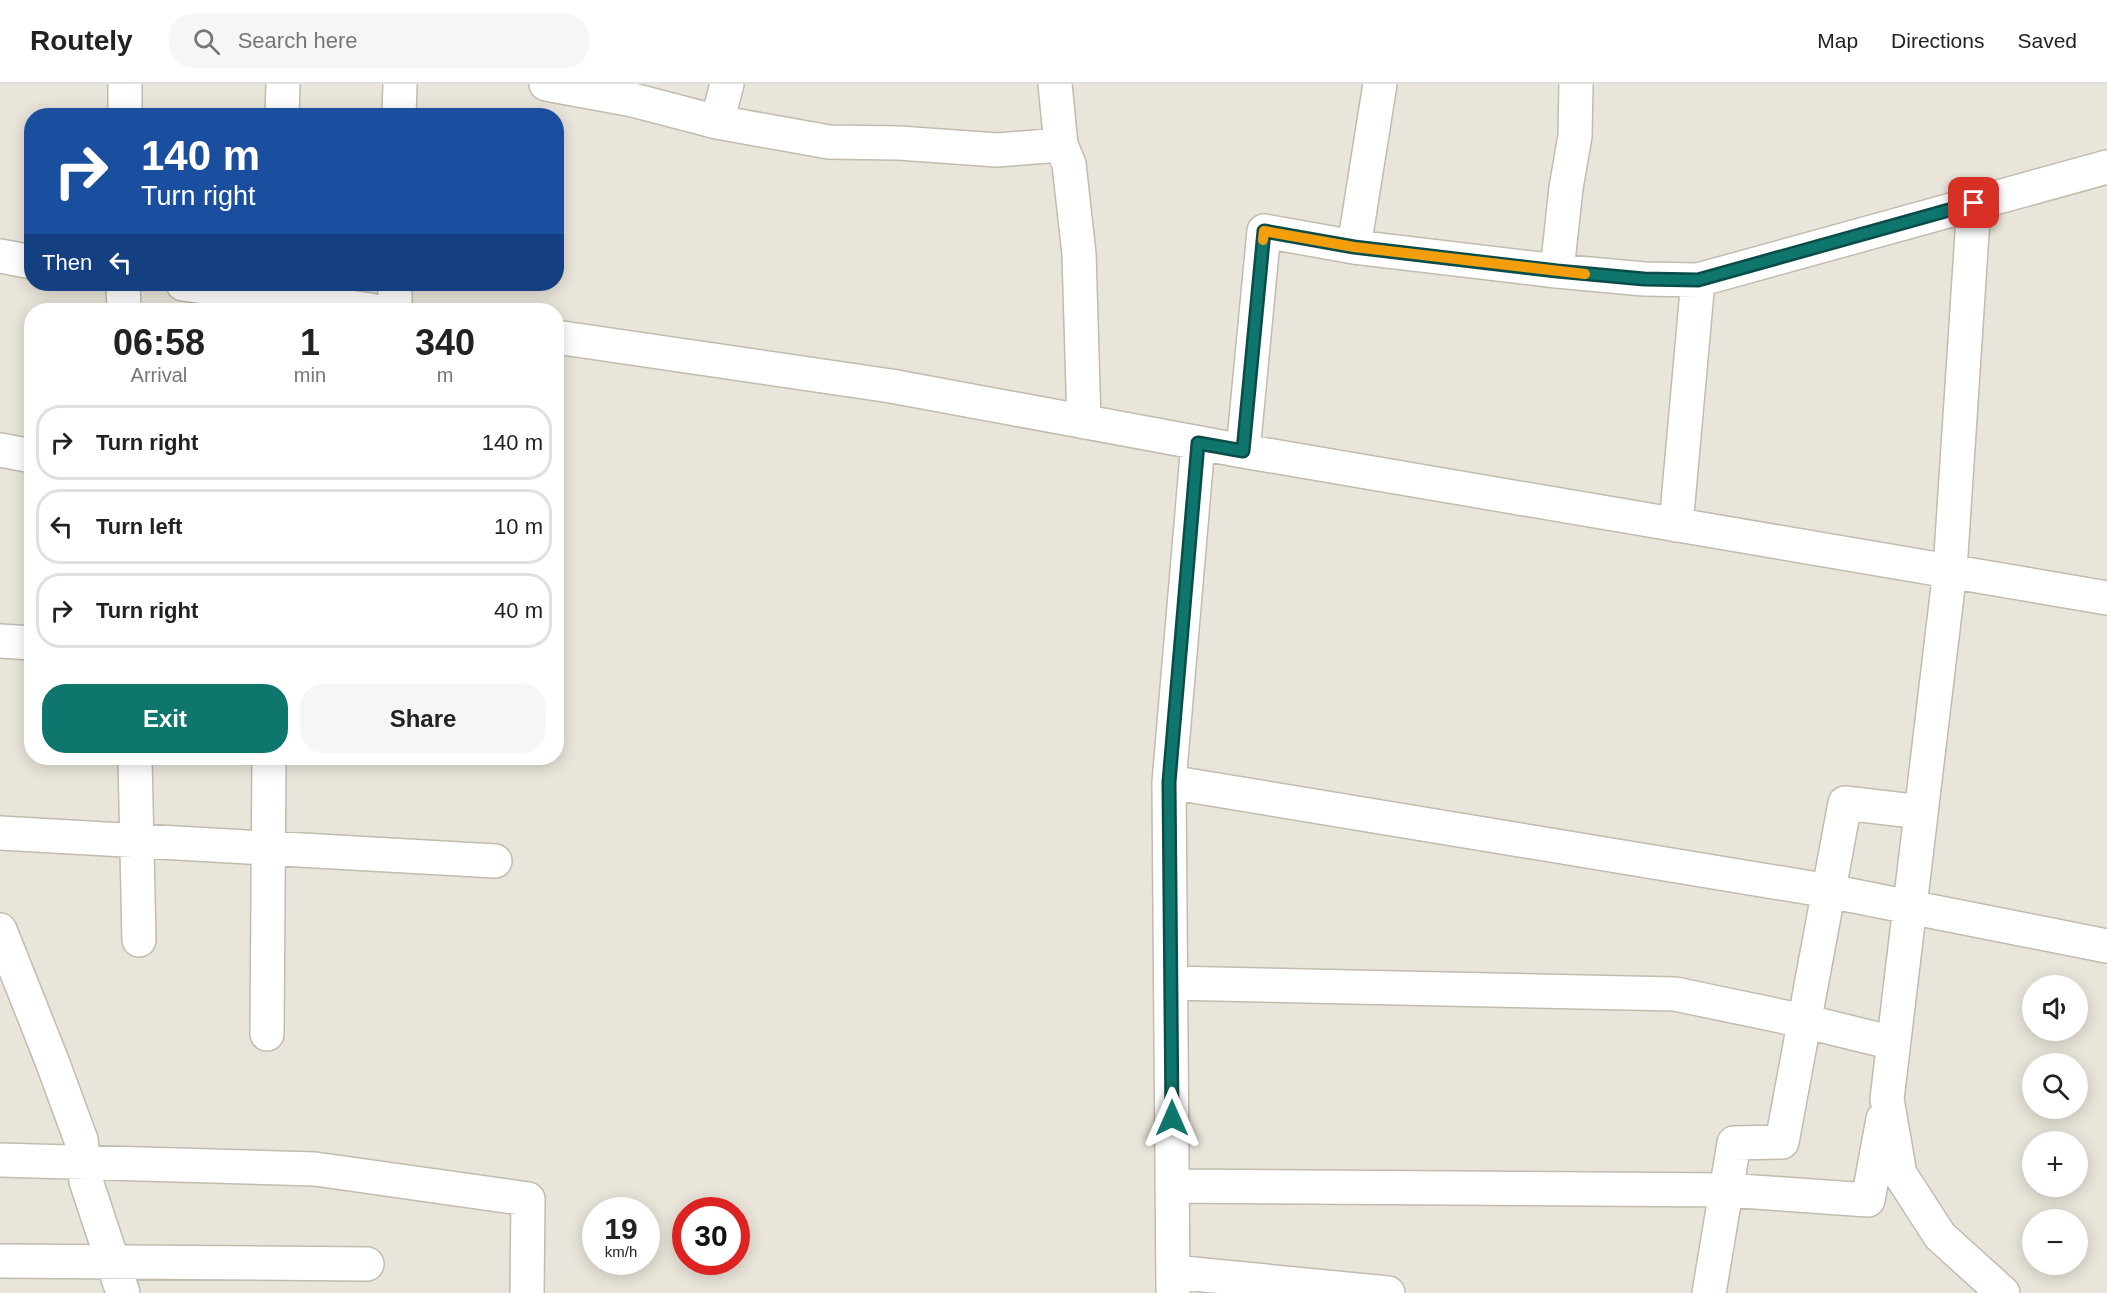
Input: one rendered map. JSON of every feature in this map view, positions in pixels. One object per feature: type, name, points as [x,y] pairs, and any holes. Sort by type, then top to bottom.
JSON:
[{"type":"street","points":[[125,108],[126,84]]},
{"type":"street","points":[[282,108],[283,84]]},
{"type":"street","points":[[399,108],[400,84]]},
{"type":"street","points":[[546,84],[633,100],[717,122],[829,142],[899,143],[997,150],[1060,145]]},
{"type":"street","points":[[717,122],[727,84]]},
{"type":"street","points":[[1055,84],[1060,145],[1069,164],[1079,254],[1084,422]]},
{"type":"street","points":[[1354,247],[1380,84]]},
{"type":"street","points":[[1557,271],[1566,188],[1575,136],[1576,84]]},
{"type":"street","points":[[1243,451],[1264,231],[1354,247],[1557,271],[1644,279],[1698,280],[2107,167]]},
{"type":"street","points":[[1172,1186],[1726,1190],[1868,1200],[1887,1099],[1950,570],[1974,203]]},
{"type":"street","points":[[0,256],[24,260]]},
{"type":"street","points":[[1676,525],[1698,280]]},
{"type":"street","points":[[232,291],[318,303]]},
{"type":"street","points":[[564,338],[891,386],[1243,451],[2107,598]]},
{"type":"street","points":[[1198,443],[1169,782],[1173,1283],[1388,1293]]},
{"type":"street","points":[[0,450],[24,454]]},
{"type":"street","points":[[0,641],[24,642]]},
{"type":"street","points":[[135,765],[139,940]]},
{"type":"street","points":[[267,1034],[270,765]]},
{"type":"street","points":[[1169,782],[1829,891],[2107,946]]},
{"type":"street","points":[[1709,1293],[1734,1143],[1782,1142],[1845,803],[1922,812]]},
{"type":"street","points":[[0,833],[495,861]]},
{"type":"street","points":[[0,930],[81,1140],[86,1181],[123,1293]]},
{"type":"street","points":[[1171,983],[1675,994],[1804,1021],[1893,1043]]},
{"type":"street","points":[[1887,1099],[1900,1174],[1940,1236],[2002,1293]]},
{"type":"street","points":[[0,1160],[315,1169],[528,1199],[527,1293]]},
{"type":"street","points":[[0,1261],[368,1264]]},
{"type":"shaded area","points":[[0,84],[2107,84],[2107,1293],[0,1293]]},
{"type":"slow traffic","points":[[1263,240],[1264,231],[1354,247],[1585,274]]},
{"type":"route","points":[[1172,1118],[1169,782],[1198,443],[1243,451],[1264,231],[1354,247],[1557,271],[1644,279],[1698,280],[1974,203]]}]
